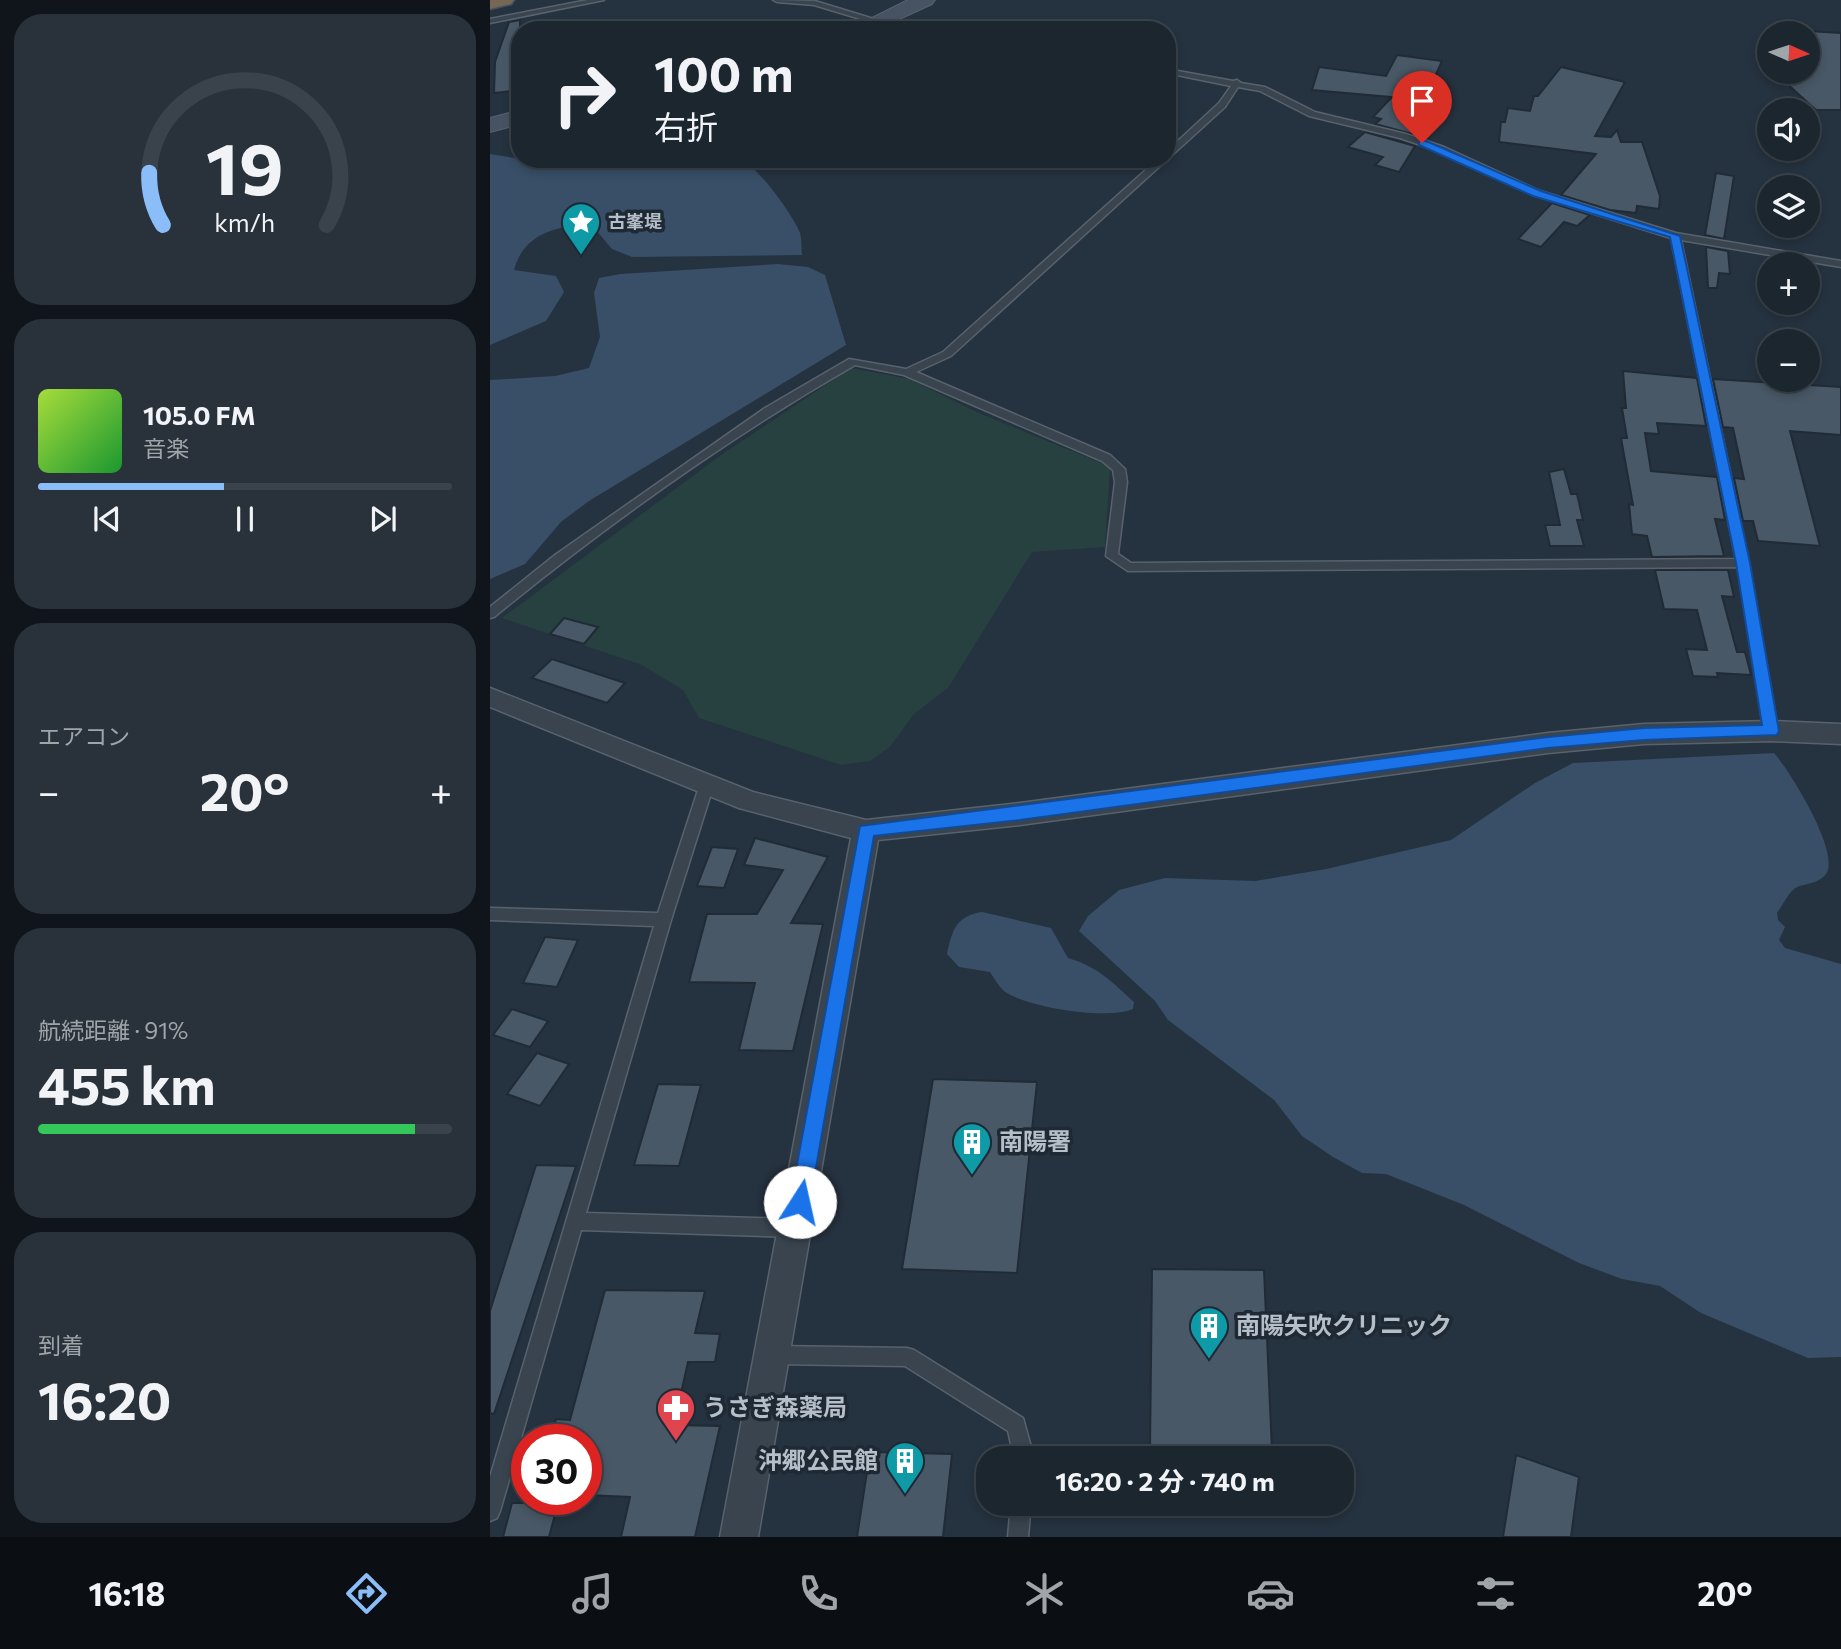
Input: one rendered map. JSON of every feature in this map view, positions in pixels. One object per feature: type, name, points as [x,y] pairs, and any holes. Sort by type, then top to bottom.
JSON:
[{"type":"highway","points":[[490,3],[504,0]]},
{"type":"main road","points":[[878,21],[925,0]]},
{"type":"main road","points":[[490,125],[511,119]]},
{"type":"street","points":[[490,696],[776,810],[866,831],[1020,814],[1548,743],[1644,734],[1771,731],[1841,734]]},
{"type":"street","points":[[740,1537],[866,831]]},
{"type":"lane","points":[[490,21],[600,0]]},
{"type":"lane","points":[[777,0],[815,4],[855,21]]},
{"type":"lane","points":[[1176,72],[1237,82],[1262,89],[1312,114],[1416,141],[1537,193],[1675,236],[1841,264]]},
{"type":"lane","points":[[1176,148],[1223,105],[1237,82]]},
{"type":"lane","points":[[907,372],[947,354],[1154,168]]},
{"type":"lane","points":[[1675,236],[1743,563],[1771,731]]},
{"type":"lane","points":[[490,614],[559,558],[802,389],[853,361],[907,372],[1106,458],[1119,469],[1121,482],[1112,556],[1128,567],[1743,563]]},
{"type":"lane","points":[[490,1511],[663,920],[707,783]]},
{"type":"lane","points":[[490,915],[663,920]]},
{"type":"lane","points":[[577,1221],[796,1228]]},
{"type":"lane","points":[[774,1355],[907,1357],[1016,1424],[1021,1446]]},
{"type":"lane","points":[[1018,1537],[1020,1516]]},
{"type":"green space","points":[[851,368],[909,379],[979,413],[1110,469],[1105,547],[1032,552],[948,688],[914,714],[890,747],[870,761],[841,765],[699,718],[683,690],[642,665],[502,618],[721,455]]},
{"type":"water","points":[[490,154],[511,158],[511,168],[752,168],[774,192],[800,233],[802,255],[632,257],[612,249],[590,223],[554,230],[533,240],[525,248],[514,270],[556,276],[564,292],[546,321],[490,345]]},
{"type":"water","points":[[778,264],[808,267],[825,275],[846,345],[589,501],[561,522],[525,564],[490,579],[490,380],[555,376],[589,368],[600,337],[594,293],[599,278],[620,274]]},
{"type":"water","points":[[1774,753],[1812,812],[1829,864],[1823,877],[1797,887],[1786,898],[1777,913],[1778,920],[1785,927],[1779,940],[1785,948],[1841,964],[1841,1357],[1808,1358],[1701,1313],[1660,1286],[1622,1279],[1579,1263],[1464,1205],[1386,1174],[1362,1173],[1333,1157],[1302,1136],[1274,1100],[1168,1020],[1155,1001],[1079,931],[1088,916],[1119,890],[1165,878],[1255,881],[1326,869],[1451,840],[1535,783],[1573,763]]},
{"type":"water","points":[[982,912],[1051,928],[1068,958],[1096,970],[1111,981],[1134,1002],[1133,1009],[1088,1013],[1051,1008],[1004,991],[990,972],[959,967],[947,954],[953,931],[966,917]]},
{"type":"building","points":[[509,22],[511,91],[494,93],[495,62]]},
{"type":"building","points":[[1820,32],[1841,33],[1841,110],[1820,110],[1820,98],[1803,98],[1787,84],[1820,84]]},
{"type":"building","points":[[1397,55],[1442,61],[1424,101],[1434,102],[1420,136],[1375,124],[1381,119],[1373,117],[1392,97],[1312,90],[1319,67],[1386,76]]},
{"type":"building","points":[[1561,67],[1625,82],[1595,136],[1611,137],[1617,130],[1621,142],[1642,142],[1660,196],[1659,209],[1637,206],[1636,213],[1610,210],[1561,195],[1596,154],[1499,142],[1501,122],[1505,122],[1508,108],[1530,111],[1534,96],[1538,96]]},
{"type":"building","points":[[1365,132],[1415,146],[1399,172],[1375,165],[1383,157],[1348,147]]},
{"type":"building","points":[[1716,173],[1734,176],[1724,239],[1705,235]]},
{"type":"building","points":[[1552,203],[1590,215],[1577,226],[1564,222],[1541,247],[1518,239]]},
{"type":"building","points":[[1706,247],[1728,251],[1730,274],[1719,273],[1717,288],[1708,288]]},
{"type":"building","points":[[1623,371],[1697,378],[1706,426],[1657,423],[1659,434],[1645,433],[1651,471],[1717,477],[1725,520],[1715,519],[1724,556],[1652,557],[1647,536],[1632,534],[1629,504],[1633,505],[1621,438],[1627,438],[1622,408],[1626,408]]},
{"type":"building","points":[[1713,379],[1757,382],[1757,392],[1820,392],[1820,386],[1841,387],[1841,435],[1790,431],[1820,546],[1758,541],[1753,521],[1743,521],[1734,478],[1744,479],[1733,428],[1723,427]]},
{"type":"building","points":[[1564,469],[1571,494],[1577,494],[1583,520],[1577,520],[1584,546],[1550,546],[1545,525],[1560,525],[1549,472]]},
{"type":"building","points":[[1655,570],[1728,570],[1734,597],[1722,596],[1737,652],[1745,652],[1751,675],[1717,673],[1718,677],[1693,676],[1686,649],[1707,650],[1697,610],[1664,609]]},
{"type":"building","points":[[564,618],[598,627],[584,644],[550,634]]},
{"type":"building","points":[[552,659],[625,683],[607,703],[532,678]]},
{"type":"building","points":[[755,838],[828,857],[791,923],[823,924],[793,1051],[739,1050],[755,983],[689,982],[707,914],[757,914],[783,870],[744,865]]},
{"type":"building","points":[[712,847],[738,849],[724,888],[697,886]]},
{"type":"building","points":[[545,937],[578,940],[557,987],[523,983]]},
{"type":"building","points":[[512,1009],[548,1021],[530,1047],[493,1035]]},
{"type":"building","points":[[537,1053],[569,1064],[540,1106],[507,1094]]},
{"type":"building","name":"南陽署","points":[[933,1079],[1037,1082],[1017,1273],[902,1269]]},
{"type":"building","points":[[658,1084],[701,1085],[679,1166],[634,1165]]},
{"type":"building","points":[[536,1165],[576,1166],[494,1414],[490,1413],[490,1311]]},
{"type":"building","name":"南陽矢吹クリニック","points":[[1152,1269],[1264,1270],[1272,1446],[1150,1446]]},
{"type":"building","points":[[605,1290],[705,1291],[695,1333],[720,1334],[715,1362],[688,1362],[674,1425],[720,1426],[695,1537],[621,1537],[630,1497],[602,1496],[602,1424],[555,1424],[556,1419],[570,1420]]},
{"type":"building","name":"沖郷公民館","points":[[870,1452],[952,1454],[943,1537],[857,1537]]},
{"type":"building","points":[[1516,1455],[1579,1477],[1571,1537],[1503,1537]]},
{"type":"building","points":[[511,1507],[511,1515],[555,1515],[549,1537],[503,1537]]},
{"type":"place","name":"古峯堤","points":[[581,256]]},
{"type":"place","name":"南陽署","points":[[972,1176]]},
{"type":"place","name":"南陽矢吹クリニック","points":[[1209,1360]]},
{"type":"place","name":"うさぎ森薬局","points":[[676,1442]]},
{"type":"place","name":"沖郷公民館","points":[[905,1495]]},
{"type":"route","points":[[800,1202],[866,831],[1020,814],[1548,743],[1644,734],[1771,731],[1743,563],[1675,236],[1537,193],[1422,143]]}]
